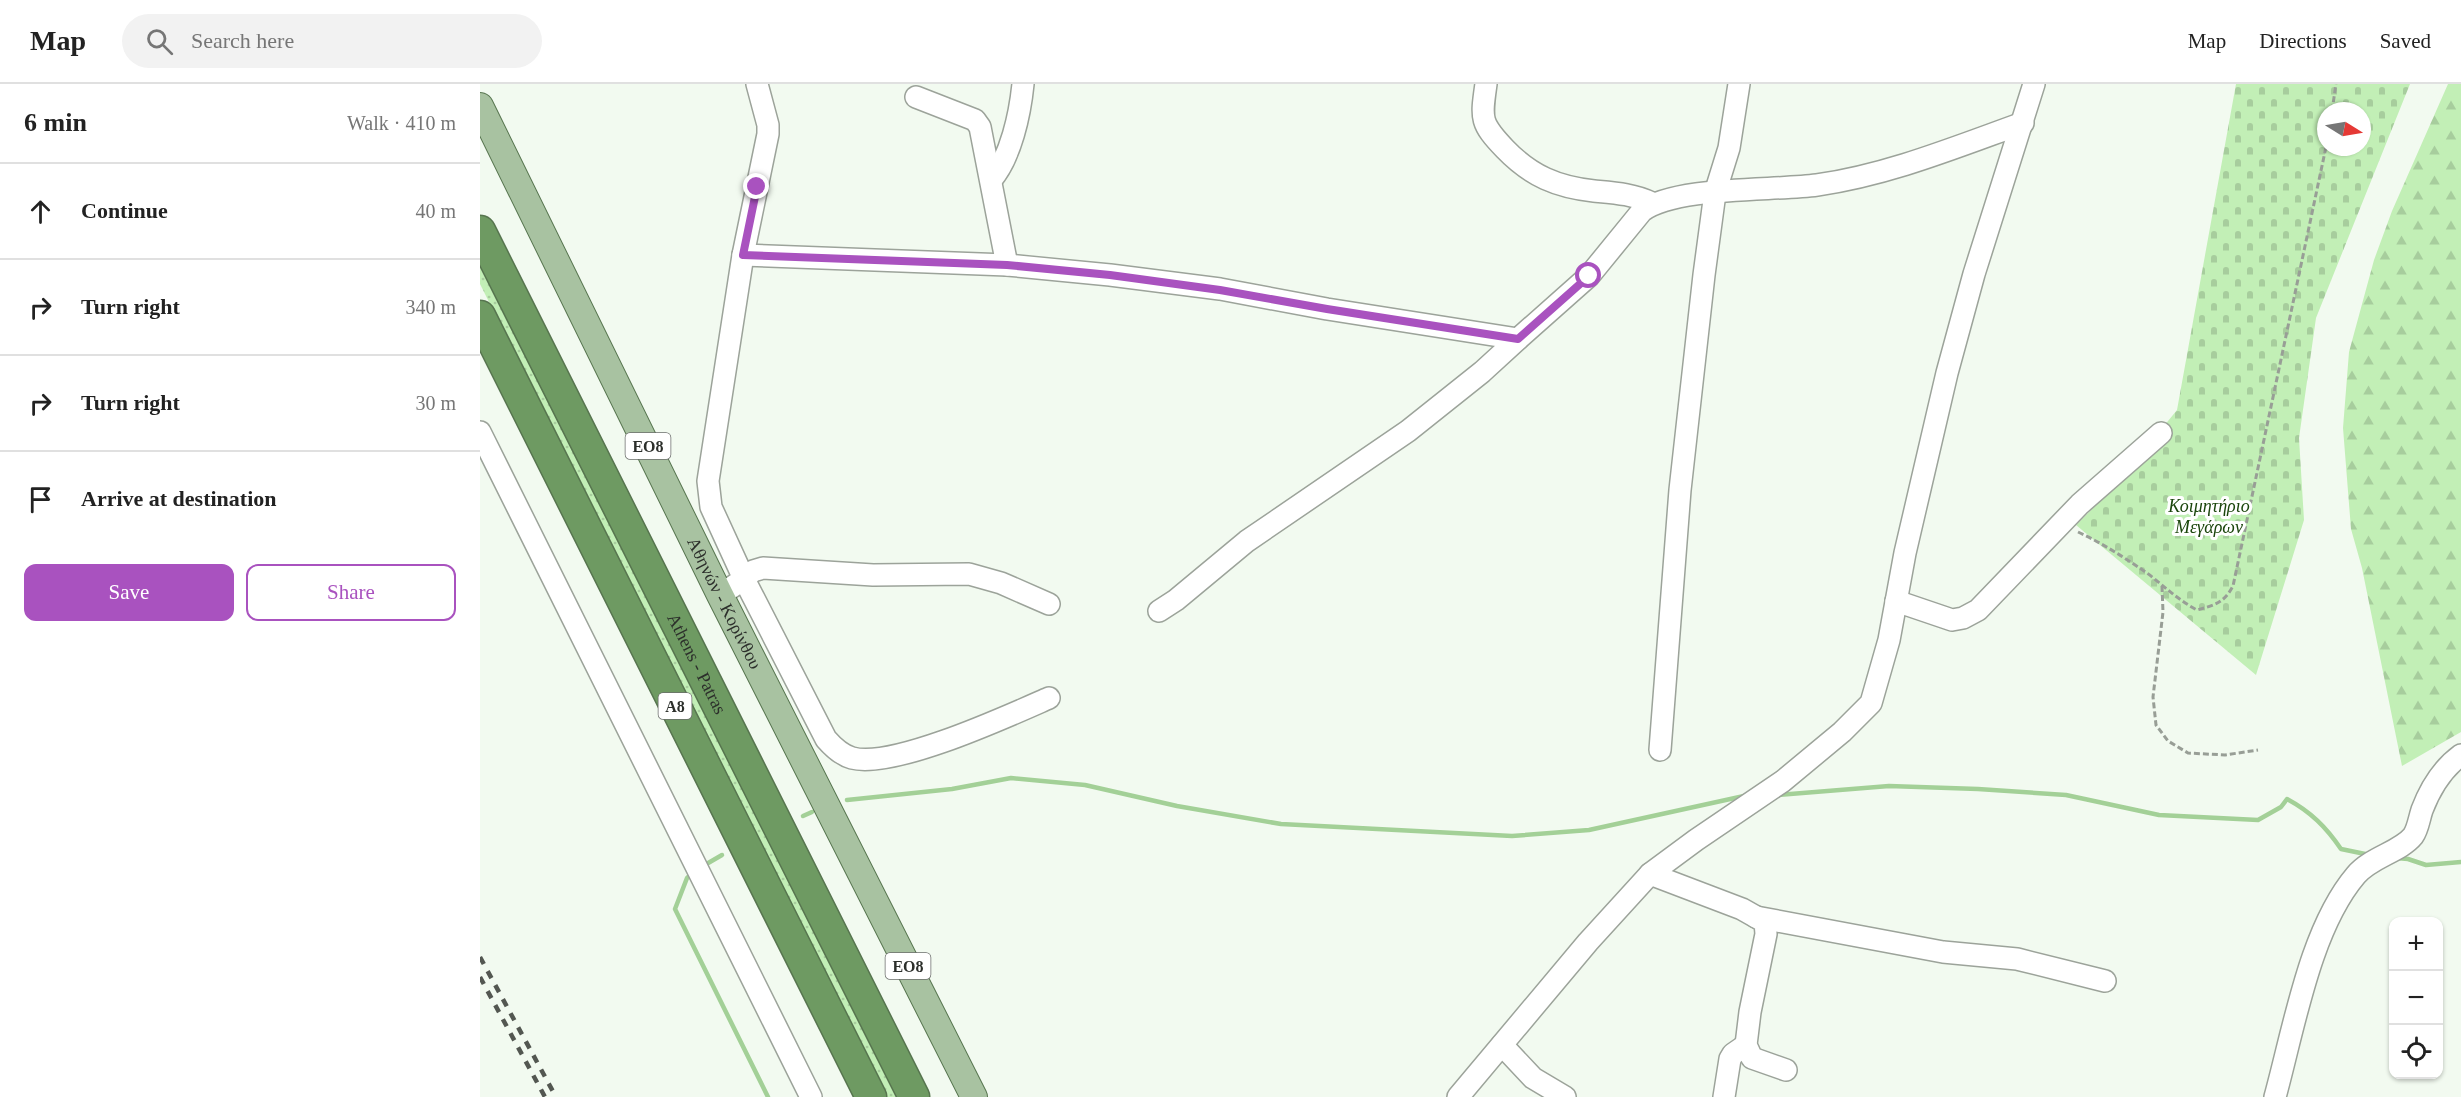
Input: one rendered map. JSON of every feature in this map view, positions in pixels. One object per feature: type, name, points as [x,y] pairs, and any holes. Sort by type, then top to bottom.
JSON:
[{"type":"highway","name":"Athens - Patras","points":[[480,231],[914,1097]]},
{"type":"highway","name":"Α8","points":[[480,316],[871,1097]]},
{"type":"main road","name":"Αθηνών - Κορίνθου","points":[[480,106],[720,595],[974,1097]]},
{"type":"street","points":[[757,84],[768,125],[768,134],[743,255],[708,480],[711,507],[744,579],[826,739],[836,750],[852,758],[893,758],[986,726],[1049,698]]},
{"type":"street","points":[[991,180],[1004,163],[1018,116],[1023,84]]},
{"type":"street","points":[[1486,84],[1482,108],[1483,124],[1526,171],[1571,187],[1637,196],[1652,204]]},
{"type":"street","points":[[1660,750],[1680,490],[1715,193],[1730,148],[1739,84]]},
{"type":"street","points":[[1458,1097],[1593,935],[1650,874],[1783,781],[1842,732],[1871,703],[1884,661],[1905,553],[1947,373],[1971,284],[2034,84]]},
{"type":"street","points":[[916,97],[975,120],[980,127],[1007,265]]},
{"type":"street","points":[[1160,611],[1247,541],[1408,431],[1482,372],[1589,276],[1642,211],[1652,204],[1663,200],[1715,193],[1818,185],[1883,171],[2023,123]]},
{"type":"street","points":[[743,255],[1007,265],[1110,275],[1220,290],[1518,339]]},
{"type":"street","points":[[480,432],[811,1097]]},
{"type":"street","points":[[1896,601],[1952,620],[1963,618],[1978,610],[2080,504],[2161,433]]},
{"type":"street","points":[[720,595],[753,572],[764,568],[873,575],[969,574],[1000,583],[1049,604]]},
{"type":"street","points":[[2275,1097],[2320,939],[2337,900],[2358,873],[2412,837],[2431,792],[2446,768],[2461,754]]},
{"type":"street","points":[[1650,874],[1765,922],[1766,933],[1749,1012],[1746,1045],[1752,1058],[1786,1070]]},
{"type":"street","points":[[1756,917],[1943,952],[2017,959],[2105,981]]},
{"type":"street","points":[[1724,1097],[1730,1059],[1746,1045]]},
{"type":"street","points":[[1502,1046],[1533,1078],[1565,1097]]},
{"type":"path","points":[[2333,102],[2336,84]]},
{"type":"path","points":[[2060,524],[2096,540],[2179,600],[2197,610],[2220,604],[2233,586],[2324,156]]},
{"type":"path","points":[[2162,586],[2163,612],[2153,697],[2156,725],[2168,741],[2188,753],[2225,755],[2258,750]]},
{"type":"green space","name":"Κοιμητήριο Μεγάρων","points":[[2236,84],[2410,84],[2316,318],[2299,438],[2304,520],[2256,675],[2076,525],[2114,487],[2177,410]]},
{"type":"green space","points":[[2448,84],[2461,84],[2461,732],[2402,766],[2362,568],[2351,529],[2343,428],[2349,352],[2374,260],[2392,211]]},
{"type":"green space","points":[[480,265],[896,1097],[887,1097],[480,284]]},
{"type":"waterway","points":[[847,800],[952,789],[1011,778],[1085,785],[1177,806],[1281,824],[1512,836],[1589,830],[1744,796]]},
{"type":"waterway","points":[[1777,795],[1889,786],[1978,789],[2066,795],[2159,815],[2258,820],[2281,807],[2287,799],[2317,821],[2341,849],[2370,855]]},
{"type":"waterway","points":[[803,816],[812,812]]},
{"type":"waterway","points":[[703,866],[722,855]]},
{"type":"waterway","points":[[2396,858],[2426,865],[2461,862]]},
{"type":"waterway","points":[[694,872],[687,878],[675,909],[768,1097]]},
{"type":"railway","points":[[480,957],[556,1097]]},
{"type":"railway","points":[[480,977],[545,1097]]},
{"type":"route","points":[[757,187],[743,255],[1007,265],[1110,275],[1220,290],[1518,339],[1589,276]]}]
